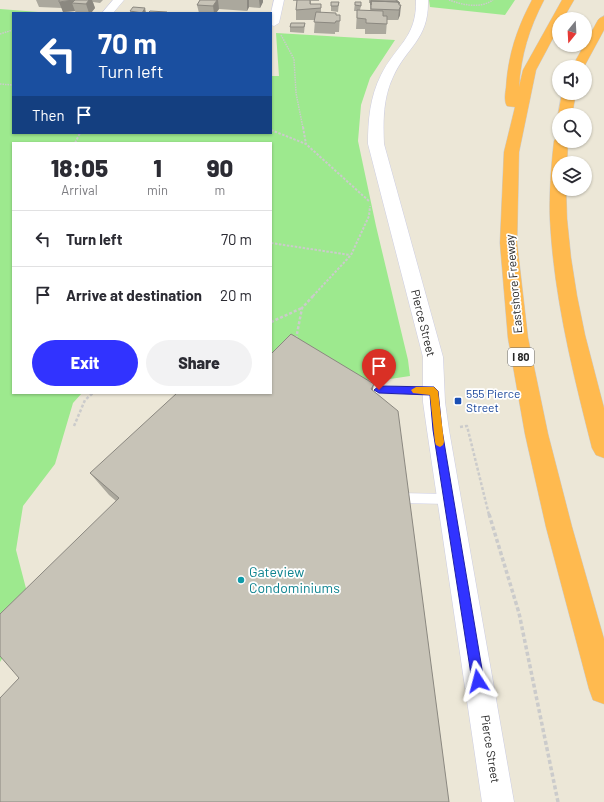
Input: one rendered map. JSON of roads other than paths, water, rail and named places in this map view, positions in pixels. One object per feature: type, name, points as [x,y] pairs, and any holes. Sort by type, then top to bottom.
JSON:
[{"type":"highway","points":[[510,171],[514,60],[519,38],[538,0]]},
{"type":"highway","name":"Eastshore Freeway","points":[[568,0],[552,22],[532,62],[523,92],[515,128],[510,171],[509,220],[511,272],[518,336],[528,398],[553,502],[604,689]]},
{"type":"highway","points":[[582,60],[597,30],[604,20]]},
{"type":"highway","points":[[561,148],[558,199],[566,286],[580,359],[604,448]]},
{"type":"street","points":[[108,12],[119,0]]},
{"type":"street","points":[[274,23],[280,0]]},
{"type":"street","name":"Pierce Street","points":[[422,0],[423,16],[421,25],[392,68],[378,100],[375,122],[376,144],[433,357],[434,391],[438,430],[498,802]]},
{"type":"lane","points":[[354,389],[434,391]]},
{"type":"lane","points":[[384,401],[392,390]]},
{"type":"lane","points":[[398,498],[449,499]]},
{"type":"place","name":"555 Pierce Street","points":[[458,401]]},
{"type":"place","name":"Gateview Condominiums","points":[[241,580]]}]
